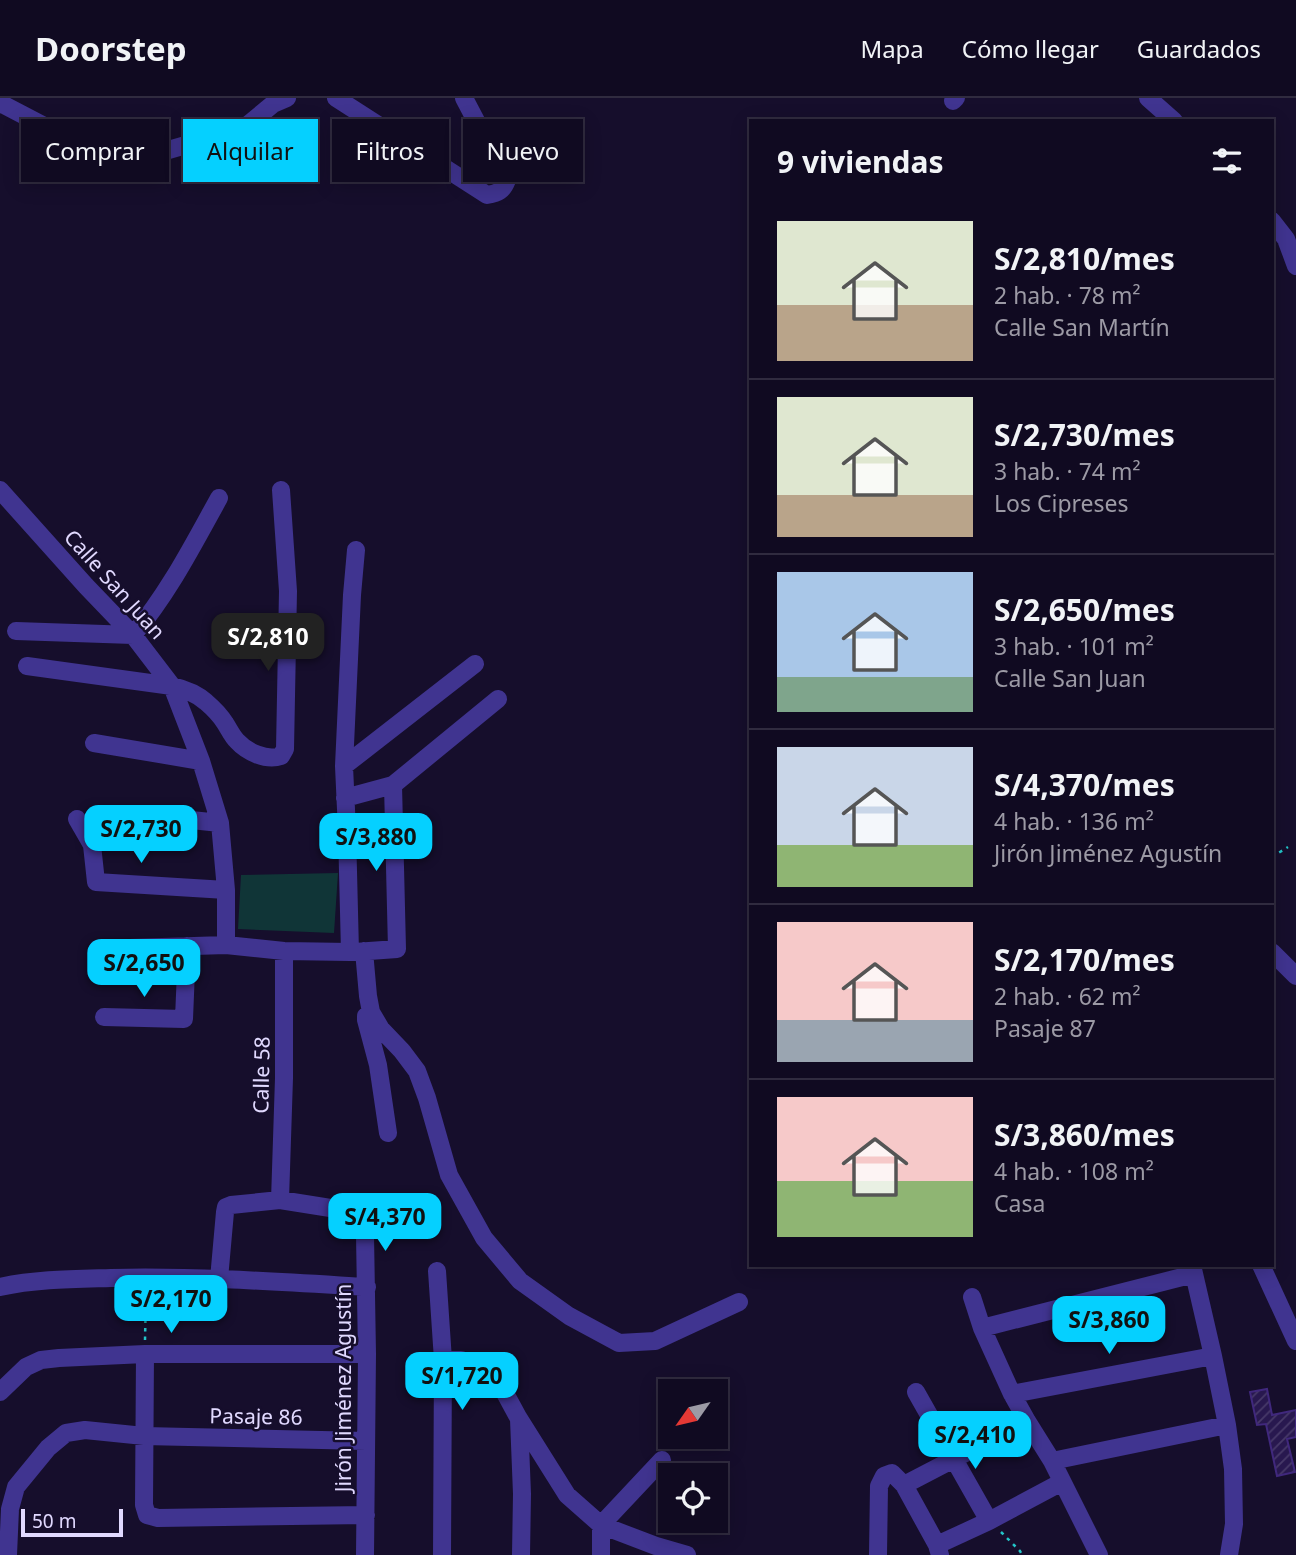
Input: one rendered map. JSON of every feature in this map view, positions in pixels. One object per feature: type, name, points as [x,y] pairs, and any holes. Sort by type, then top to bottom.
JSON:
[{"type":"street","points":[[0,104],[71,140],[114,151],[165,151],[231,132],[248,124],[273,104],[287,98]]},
{"type":"street","points":[[336,98],[487,195],[499,192],[507,180],[464,98]]},
{"type":"street","points":[[1148,98],[1172,119]]},
{"type":"street","points":[[1274,223],[1291,236],[1296,266]]},
{"type":"street","name":"Calle San Juan","points":[[0,490],[133,635],[172,686],[201,761],[220,823],[226,890],[226,945]]},
{"type":"street","points":[[27,666],[191,691],[224,721],[235,739],[246,749],[262,756],[281,756],[285,749],[288,605],[281,490]]},
{"type":"street","points":[[16,631],[133,635],[151,614],[219,498]]},
{"type":"street","points":[[356,550],[344,766],[357,952],[371,1012],[417,1071],[449,1175],[484,1238],[520,1281],[569,1316],[620,1343],[655,1341],[739,1302]]},
{"type":"street","points":[[344,766],[475,664]]},
{"type":"street","points":[[345,798],[393,785],[498,699]]},
{"type":"street","points":[[94,743],[201,761]]},
{"type":"street","points":[[98,949],[226,945],[284,951],[357,952],[397,949],[393,785]]},
{"type":"street","points":[[133,814],[220,823]]},
{"type":"street","points":[[77,819],[92,845],[96,882],[226,890]]},
{"type":"street","points":[[104,1017],[184,1019],[187,946]]},
{"type":"street","name":"Calle 58","points":[[280,1200],[284,951]]},
{"type":"street","points":[[1274,954],[1296,976]]},
{"type":"street","points":[[371,1012],[366,1016],[366,1020],[378,1065],[388,1133]]},
{"type":"street","name":"Jirón Jiménez Agustín","points":[[219,1279],[225,1212],[226,1207],[231,1205],[280,1200],[343,1210],[356,1220],[365,1235],[368,1354],[365,1555]]},
{"type":"street","points":[[1262,1267],[1296,1341]]},
{"type":"street","points":[[982,1328],[1193,1270],[1227,1425],[1233,1469],[1234,1524],[1228,1555]]},
{"type":"street","points":[[437,1271],[443,1360],[442,1555]]},
{"type":"street","points":[[0,1287],[71,1279],[147,1277],[367,1287]]},
{"type":"street","points":[[972,1297],[982,1328],[1012,1394],[1052,1461],[1099,1555]]},
{"type":"street","points":[[0,1392],[26,1367],[41,1360],[145,1354],[368,1354]]},
{"type":"street","points":[[145,1354],[144,1506],[147,1515],[158,1518],[366,1515]]},
{"type":"street","points":[[1012,1394],[1213,1356]]},
{"type":"street","points":[[443,1360],[461,1360],[481,1367],[499,1382],[567,1495],[601,1525],[687,1555]]},
{"type":"street","points":[[916,1392],[989,1521]]},
{"type":"street","points":[[519,1417],[521,1555]]},
{"type":"street","points":[[904,1485],[1027,1421]]},
{"type":"street","points":[[1052,1461],[1227,1425]]},
{"type":"street","name":"Pasaje 86","points":[[8,1555],[10,1509],[16,1487],[48,1448],[66,1433],[85,1430],[144,1436],[366,1441]]},
{"type":"street","points":[[601,1555],[601,1525],[662,1460]]},
{"type":"street","points":[[878,1555],[879,1486],[884,1476],[892,1473],[904,1485],[938,1550],[1062,1482]]},
{"type":"path","points":[[1274,856],[1288,847]]},
{"type":"path","points":[[145,1354],[147,1277]]},
{"type":"path","points":[[989,1521],[1022,1555]]},
{"type":"green space","points":[[338,873],[334,933],[238,929],[241,875]]},
{"type":"building","points":[[1267,1389],[1272,1415],[1296,1410],[1296,1437],[1287,1439],[1295,1472],[1277,1476],[1266,1424],[1257,1425],[1250,1392]]}]
